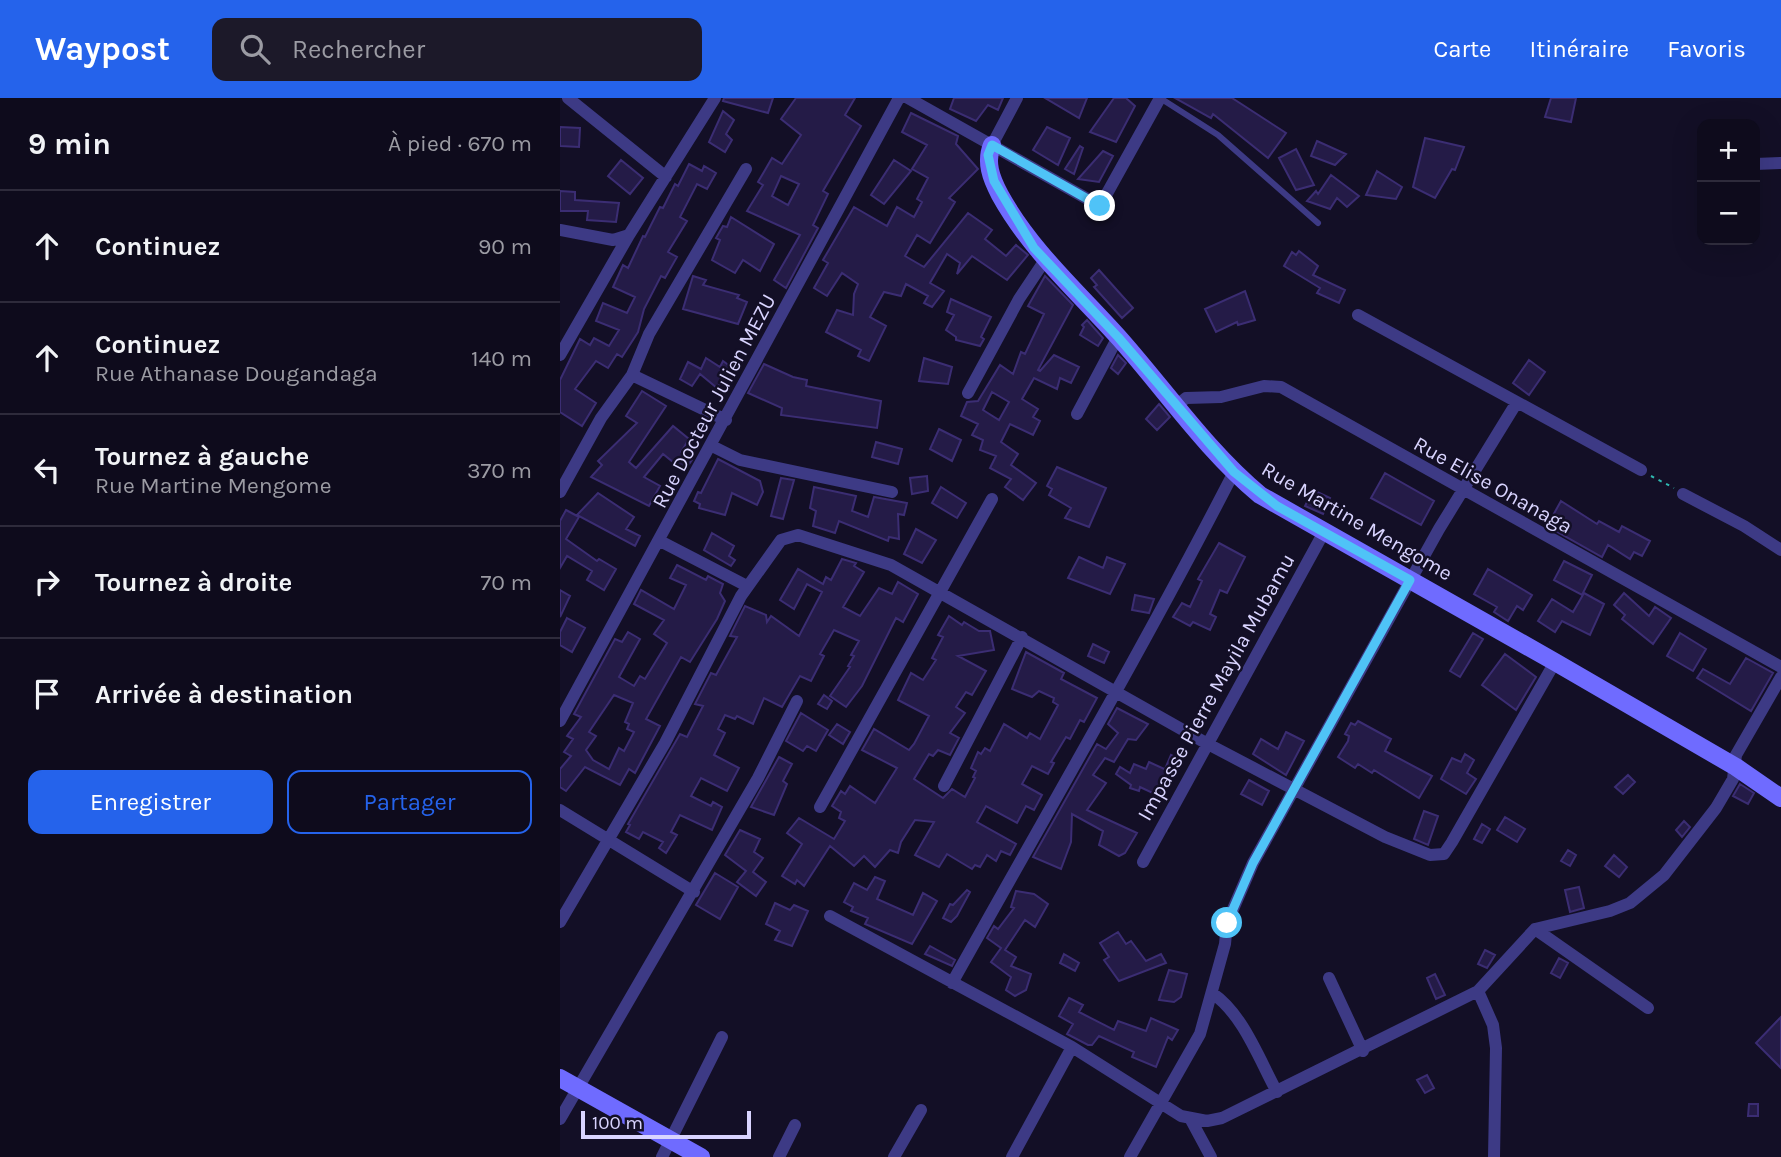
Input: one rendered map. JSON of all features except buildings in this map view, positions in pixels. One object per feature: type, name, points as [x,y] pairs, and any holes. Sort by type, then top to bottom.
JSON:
[{"type":"street","points":[[568,98],[666,177]]},
{"type":"street","points":[[560,355],[629,235],[715,98]]},
{"type":"street","name":"Rue Docteur Julien MEZU","points":[[560,721],[726,421],[899,98]]},
{"type":"street","points":[[908,98],[1100,206],[1160,98]]},
{"type":"street","points":[[992,145],[1017,98]]},
{"type":"street","name":"Rue Martine Mengome","points":[[992,145],[988,166],[999,192],[1045,260],[1118,337],[1234,472],[1260,495],[1736,767],[1781,798]]},
{"type":"street","points":[[1760,164],[1781,163]]},
{"type":"street","points":[[560,492],[601,418],[632,375],[649,334],[746,169]]},
{"type":"street","points":[[560,230],[612,240],[629,235]]},
{"type":"street","points":[[968,393],[1018,299],[1045,260]]},
{"type":"street","points":[[1358,315],[1641,470]]},
{"type":"street","points":[[1077,414],[1118,337]]},
{"type":"street","points":[[632,375],[726,421]]},
{"type":"street","name":"Rue Elise Onanaga","points":[[1177,405],[1186,398],[1221,397],[1264,387],[1281,387],[1781,667]]},
{"type":"street","points":[[1130,1157],[1200,1034],[1235,900],[1410,580],[1461,490],[1517,402]]},
{"type":"street","points":[[712,446],[740,460],[892,492]]},
{"type":"street","points":[[952,983],[1114,690],[1180,580],[1234,472]]},
{"type":"street","points":[[1683,494],[1744,526],[1781,550]]},
{"type":"street","points":[[820,807],[992,499]]},
{"type":"street","name":"Impasse Pierre Mayila Mubamu","points":[[1143,862],[1324,532]]},
{"type":"street","points":[[560,922],[665,743],[747,586],[781,540],[798,535],[891,565],[1206,743],[1385,837],[1430,855],[1442,856],[1555,662]]},
{"type":"street","points":[[660,541],[747,586]]},
{"type":"street","points":[[944,786],[1022,637]]},
{"type":"street","points":[[830,916],[1072,1047],[1160,1105],[1191,1120],[1222,1118],[1363,1051],[1479,991],[1535,929],[1610,911],[1630,903],[1664,875],[1709,819],[1732,779],[1736,755],[1781,677]]},
{"type":"street","points":[[560,1119],[694,892],[758,778],[797,701]]},
{"type":"street","points":[[560,810],[694,892]]},
{"type":"street","points":[[1535,929],[1648,1008]]},
{"type":"street","points":[[1329,978],[1363,1051]]},
{"type":"street","points":[[1479,991],[1493,1025],[1496,1048],[1494,1157]]},
{"type":"street","points":[[1212,992],[1224,1001],[1238,1021],[1277,1092]]},
{"type":"street","points":[[662,1157],[722,1037]]},
{"type":"street","points":[[1012,1157],[1072,1047]]},
{"type":"street","points":[[560,1078],[701,1157]]},
{"type":"street","points":[[894,1157],[921,1110]]},
{"type":"street","points":[[1191,1120],[1211,1157]]},
{"type":"street","points":[[779,1157],[795,1125]]},
{"type":"lane","points":[[1160,98],[1218,135],[1318,223]]},
{"type":"path","points":[[1641,470],[1683,494]]},
{"type":"route","points":[[1100,206],[992,145],[988,166],[994,181],[1034,248],[1118,337],[1234,472],[1277,506],[1410,580],[1253,863],[1227,923]]}]
